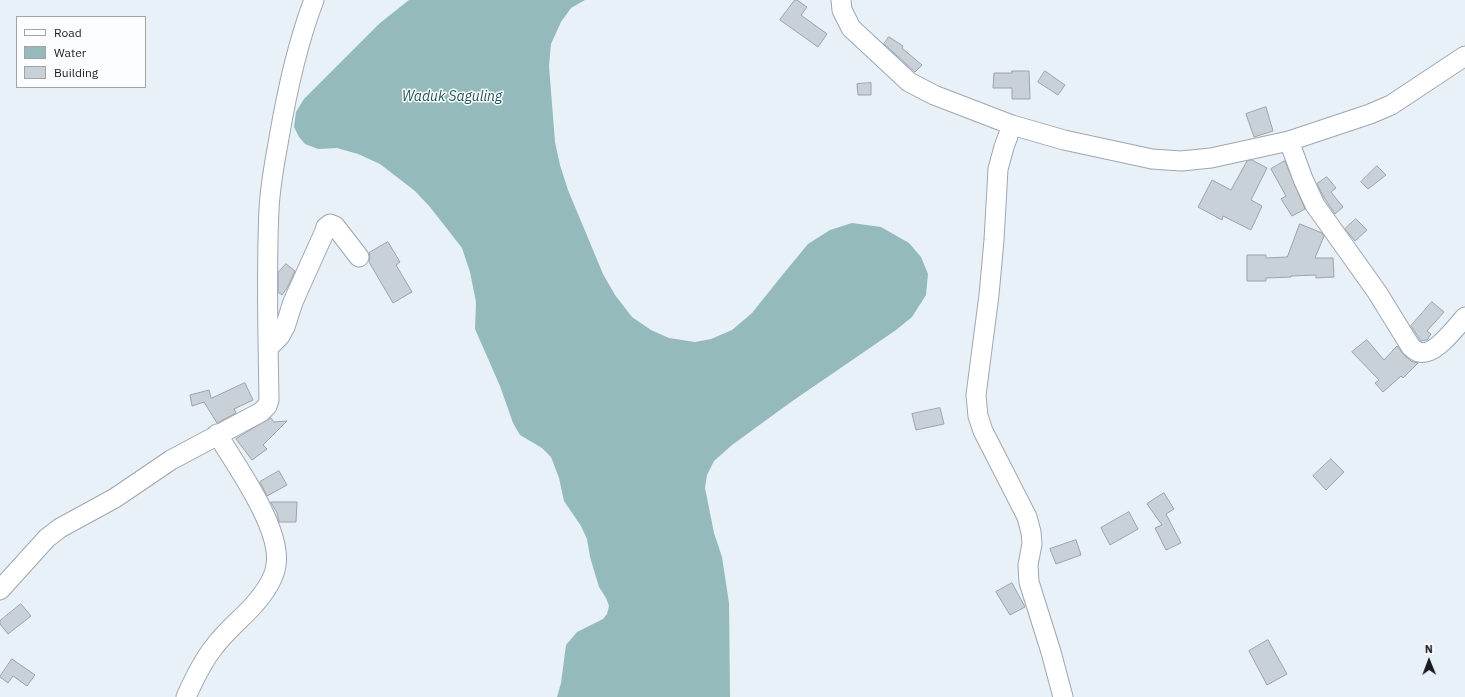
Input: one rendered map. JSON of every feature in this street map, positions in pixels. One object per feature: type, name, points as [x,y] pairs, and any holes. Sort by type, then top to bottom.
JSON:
[{"type":"street","points":[[0,590],[47,538],[60,528],[115,498],[171,460],[217,434],[261,412],[267,406],[270,400],[268,283],[269,209],[273,173],[286,97],[314,0]]},
{"type":"street","points":[[841,0],[842,10],[851,28],[909,82],[934,95],[1012,125],[1064,140],[1152,159],[1181,161],[1211,158],[1289,141],[1370,114],[1391,105],[1465,56]]},
{"type":"street","points":[[1012,125],[998,169],[989,296],[976,395],[978,416],[984,431],[1027,517],[1031,532],[1032,544],[1028,565],[1029,582],[1051,652],[1062,697]]},
{"type":"street","points":[[1289,141],[1303,179],[1315,205],[1329,227],[1377,292],[1411,347],[1419,352],[1433,350],[1465,318]]},
{"type":"street","points":[[269,347],[280,336],[285,327],[294,302],[330,224],[335,226],[359,257]]},
{"type":"street","points":[[186,697],[196,673],[215,646],[253,606],[268,585],[276,565],[272,533],[259,504],[217,434]]},
{"type":"water","name":"Waduk Saguling","points":[[409,0],[585,0],[571,8],[561,22],[551,44],[549,66],[555,142],[568,190],[603,274],[615,295],[632,317],[651,330],[669,338],[695,342],[711,339],[732,330],[752,313],[808,244],[830,230],[852,223],[881,227],[909,243],[921,257],[928,274],[926,295],[912,317],[896,330],[791,402],[732,445],[714,461],[707,475],[705,488],[714,533],[722,557],[729,603],[730,697],[557,697],[561,683],[566,645],[577,632],[603,619],[607,614],[609,606],[599,587],[590,557],[587,539],[581,526],[564,501],[559,478],[551,457],[542,448],[520,435],[513,423],[500,386],[475,329],[476,302],[470,272],[462,248],[430,207],[415,191],[380,164],[358,154],[337,148],[318,149],[305,144],[299,137],[294,127],[296,112],[304,99],[380,23]]},
{"type":"building","points":[[795,0],[807,7],[801,15],[827,34],[818,47],[780,20]]},
{"type":"building","points":[[889,37],[903,46],[902,48],[922,65],[915,72],[884,44]]},
{"type":"building","points":[[1012,71],[1029,71],[1030,99],[1012,99],[1012,88],[993,88],[994,73],[1012,73]]},
{"type":"building","points":[[1045,71],[1065,85],[1058,95],[1038,82]]},
{"type":"building","points":[[871,83],[871,95],[858,95],[857,84]]},
{"type":"building","points":[[1266,107],[1273,131],[1254,137],[1246,114]]},
{"type":"building","points":[[1252,160],[1267,168],[1251,200],[1262,206],[1251,230],[1223,216],[1222,220],[1198,207],[1212,180],[1231,190],[1247,161]]},
{"type":"building","points":[[1285,161],[1305,209],[1292,216],[1281,199],[1286,196],[1271,169]]},
{"type":"building","points":[[1377,166],[1386,175],[1368,189],[1361,182]]},
{"type":"building","points":[[1327,177],[1336,188],[1331,192],[1343,207],[1335,214],[1317,184]]},
{"type":"building","points":[[1356,219],[1367,230],[1355,241],[1345,229]]},
{"type":"building","points":[[1300,224],[1322,233],[1324,236],[1315,258],[1333,258],[1334,277],[1316,278],[1316,275],[1291,276],[1266,278],[1266,281],[1247,281],[1247,255],[1266,255],[1266,258],[1287,257]]},
{"type":"building","points":[[388,242],[400,262],[396,265],[412,292],[393,303],[369,262],[369,253]]},
{"type":"building","points":[[286,264],[295,271],[282,295],[278,292],[278,273]]},
{"type":"building","points":[[1432,302],[1444,312],[1427,331],[1431,334],[1427,340],[1421,341],[1411,326]]},
{"type":"building","points":[[1367,340],[1384,360],[1397,346],[1411,361],[1418,363],[1403,378],[1401,376],[1383,392],[1375,383],[1379,380],[1352,352]]},
{"type":"building","points":[[245,383],[253,400],[234,409],[236,413],[217,423],[204,402],[192,406],[190,395],[209,390],[211,398]]},
{"type":"building","points":[[940,408],[944,424],[916,430],[912,414]]},
{"type":"building","points":[[271,418],[274,422],[287,421],[263,445],[267,449],[252,460],[236,439]]},
{"type":"building","points":[[1331,459],[1344,472],[1326,490],[1313,476]]},
{"type":"building","points":[[279,471],[287,485],[267,496],[260,482]]},
{"type":"building","points":[[1164,493],[1174,509],[1166,514],[1181,543],[1166,550],[1155,528],[1162,525],[1147,504]]},
{"type":"building","points":[[271,502],[297,502],[296,522],[279,522],[277,513]]},
{"type":"building","points":[[1129,512],[1138,529],[1110,545],[1101,528]]},
{"type":"building","points":[[1076,540],[1081,555],[1056,564],[1050,549]]},
{"type":"building","points":[[1012,583],[1025,607],[1010,615],[996,592]]},
{"type":"building","points":[[21,604],[31,616],[8,634],[0,624],[0,621]]},
{"type":"building","points":[[1268,640],[1287,674],[1267,685],[1249,651]]},
{"type":"building","points":[[12,659],[35,675],[27,686],[13,676],[8,683],[0,677]]}]
